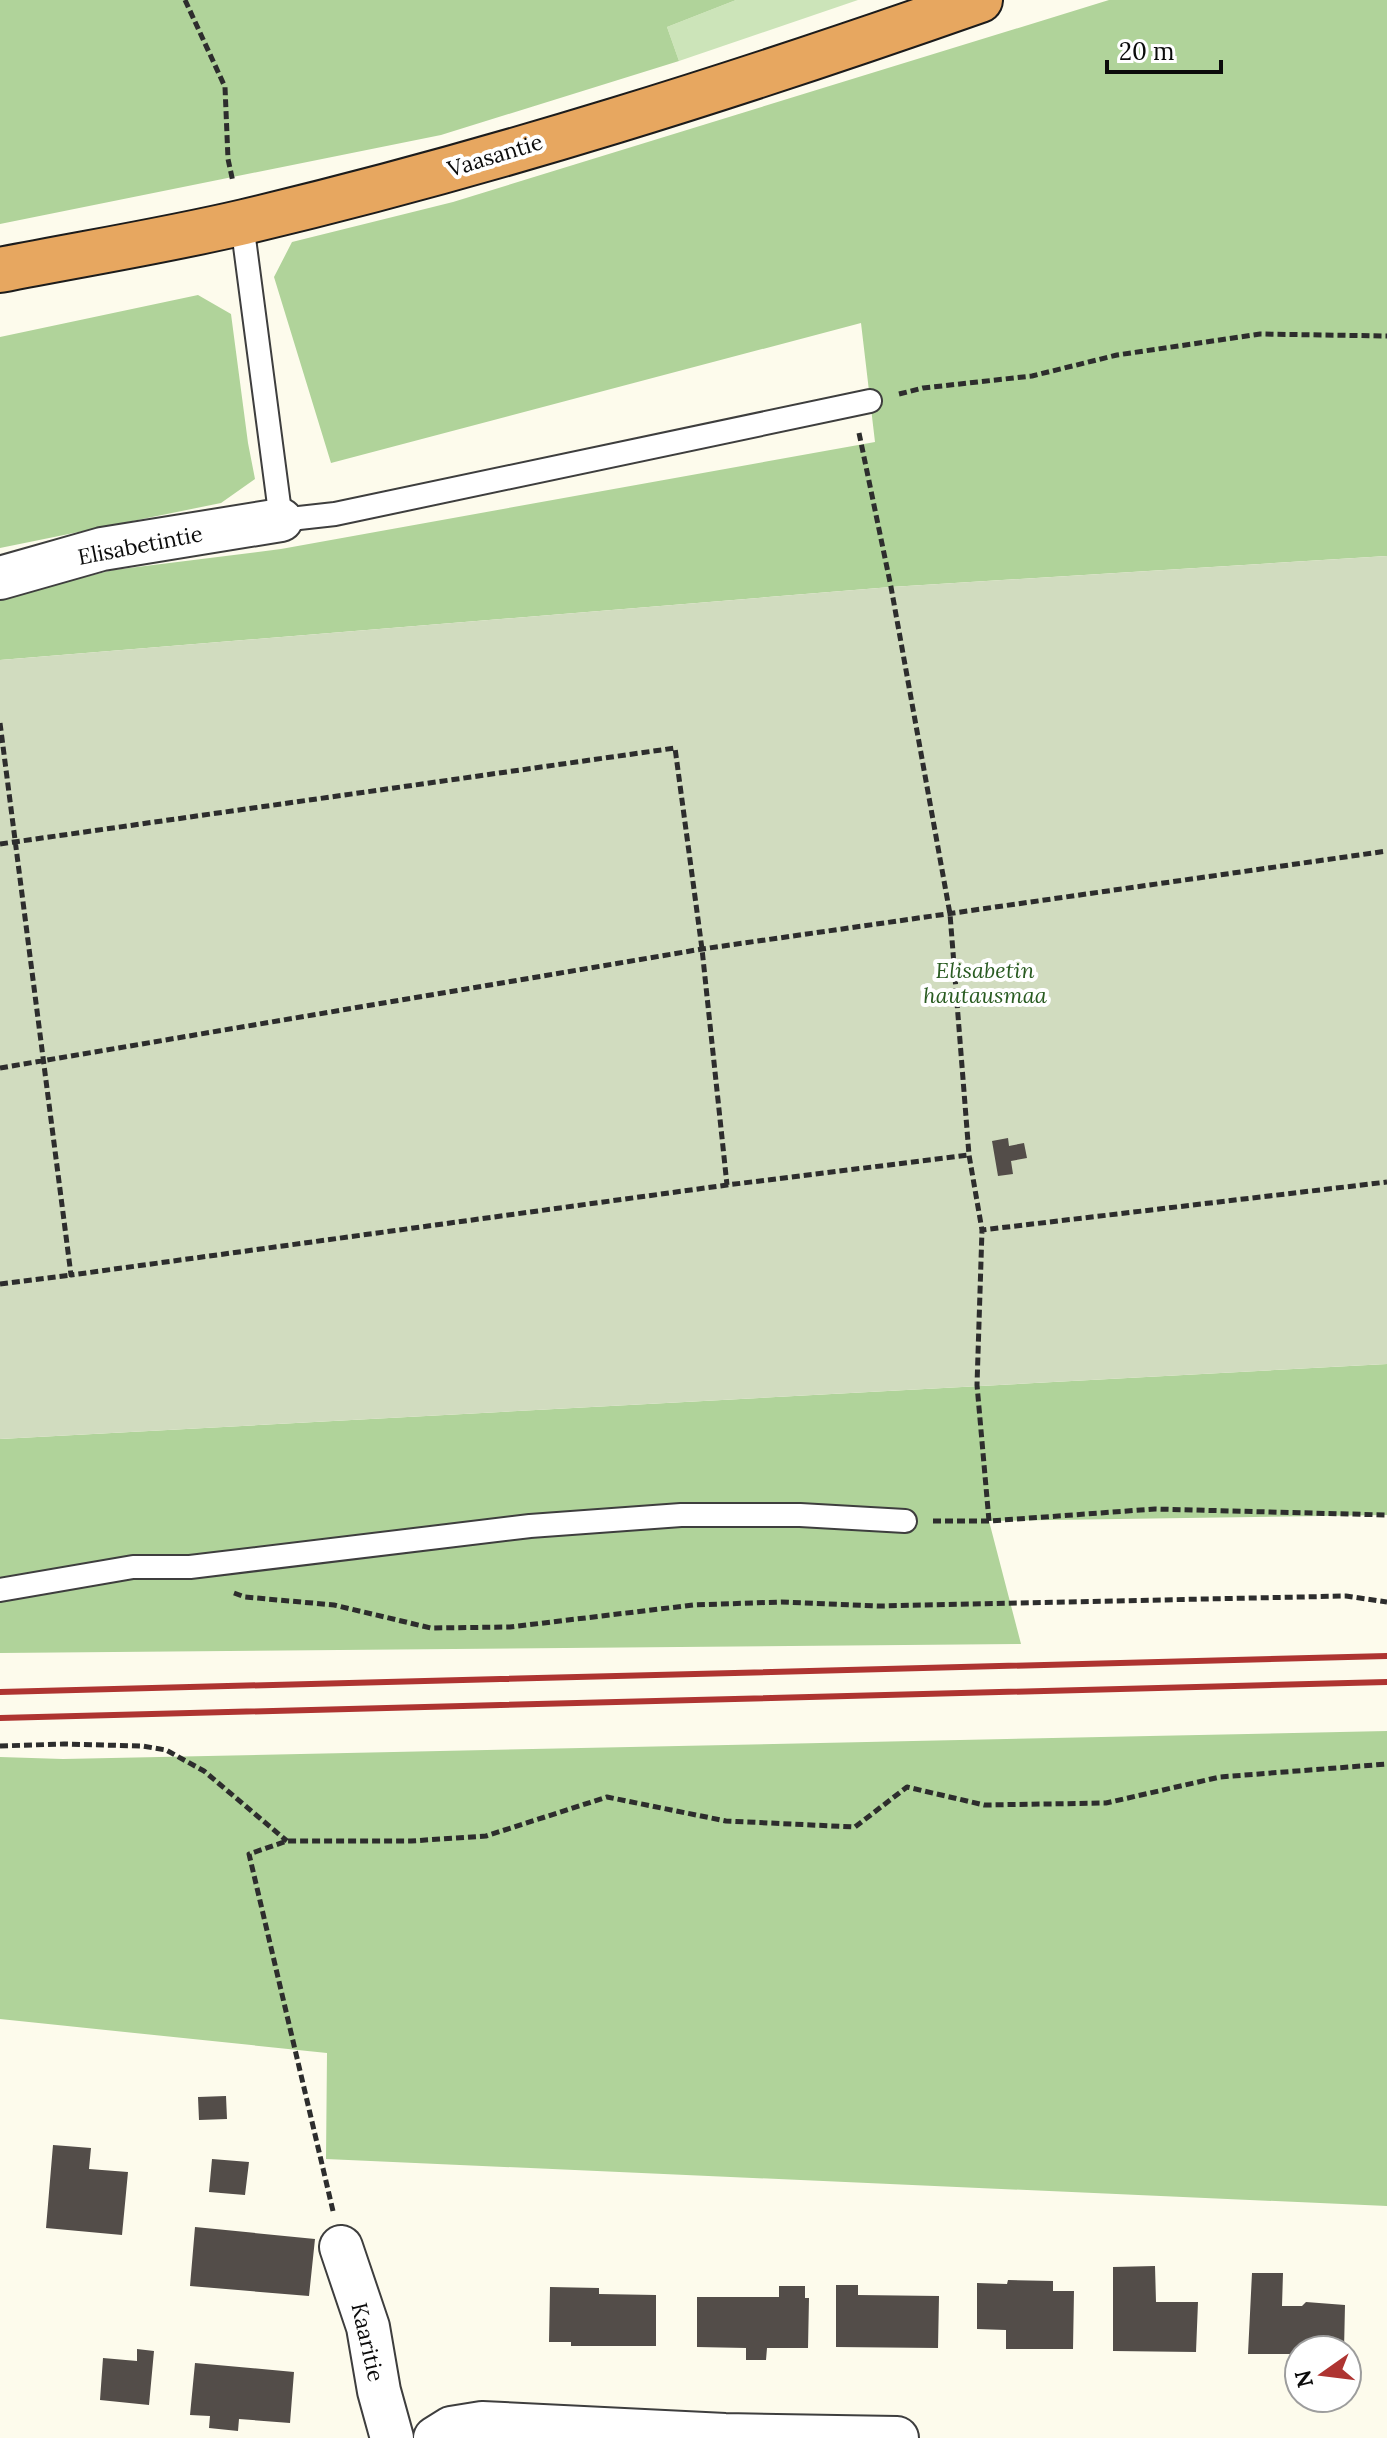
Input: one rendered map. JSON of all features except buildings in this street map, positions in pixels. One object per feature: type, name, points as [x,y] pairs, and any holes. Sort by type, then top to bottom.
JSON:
[{"type":"highway","name":"Vaasantie","points":[[0,270],[242,223],[437,172],[776,71],[980,0]]},
{"type":"street","name":"Elisabetintie","points":[[0,578],[102,549],[281,520]]},
{"type":"street","name":"Kaaritie","points":[[341,2247],[368,2327],[379,2391],[392,2438]]},
{"type":"street","points":[[435,2438],[451,2428],[482,2423],[725,2435],[897,2438]]},
{"type":"lane","points":[[242,223],[281,520],[335,514],[862,403]]},
{"type":"lane","points":[[0,1590],[133,1567],[190,1567],[530,1526],[681,1515],[800,1515],[905,1521]]},
{"type":"path","points":[[185,0],[225,87],[228,159],[242,223]]},
{"type":"path","points":[[989,1521],[977,1385],[982,1230],[969,1155],[950,914],[891,587],[862,403],[923,388],[1032,376],[1117,355],[1260,334],[1387,336]]},
{"type":"path","points":[[0,723],[71,1275]]},
{"type":"path","points":[[0,844],[675,748],[702,949],[727,1185]]},
{"type":"path","points":[[0,1068],[702,949],[1387,851]]},
{"type":"path","points":[[0,1284],[969,1155]]},
{"type":"path","points":[[982,1230],[1387,1182]]},
{"type":"path","points":[[905,1521],[989,1521],[1155,1509],[1387,1517]]},
{"type":"path","points":[[190,1567],[212,1585],[245,1597],[334,1605],[431,1628],[510,1627],[693,1605],[879,1606],[1346,1596],[1387,1602]]},
{"type":"path","points":[[0,1746],[64,1744],[142,1746],[166,1750],[204,1771],[287,1841]]},
{"type":"path","points":[[341,2247],[249,1854],[287,1841],[411,1841],[486,1836],[607,1797],[726,1821],[855,1827],[907,1787],[984,1805],[1106,1803],[1220,1777],[1387,1764]]},
{"type":"green space","points":[[0,0],[736,0],[667,27],[679,61],[441,135],[0,224]]},
{"type":"green space","points":[[736,0],[858,0],[679,61],[667,27]]},
{"type":"green space","points":[[1109,0],[1387,0],[1387,556],[891,587],[0,660],[0,600],[113,570],[281,549],[875,442],[861,323],[331,463],[274,277],[292,242],[453,202]]},
{"type":"green space","points":[[198,295],[231,314],[255,479],[221,503],[0,548],[0,337]]},
{"type":"green space","name":"Elisabetin hautausmaa","points":[[1387,556],[1387,1364],[0,1439],[0,660],[891,587]]},
{"type":"green space","points":[[1387,1364],[1387,1515],[989,1521],[1021,1644],[0,1653],[0,1439]]},
{"type":"green space","points":[[1387,1731],[1387,2206],[326,2159],[327,2053],[0,2019],[0,1757],[63,1759]]},
{"type":"railway","points":[[0,1692],[1387,1656]]},
{"type":"railway","points":[[0,1718],[1387,1682]]}]
